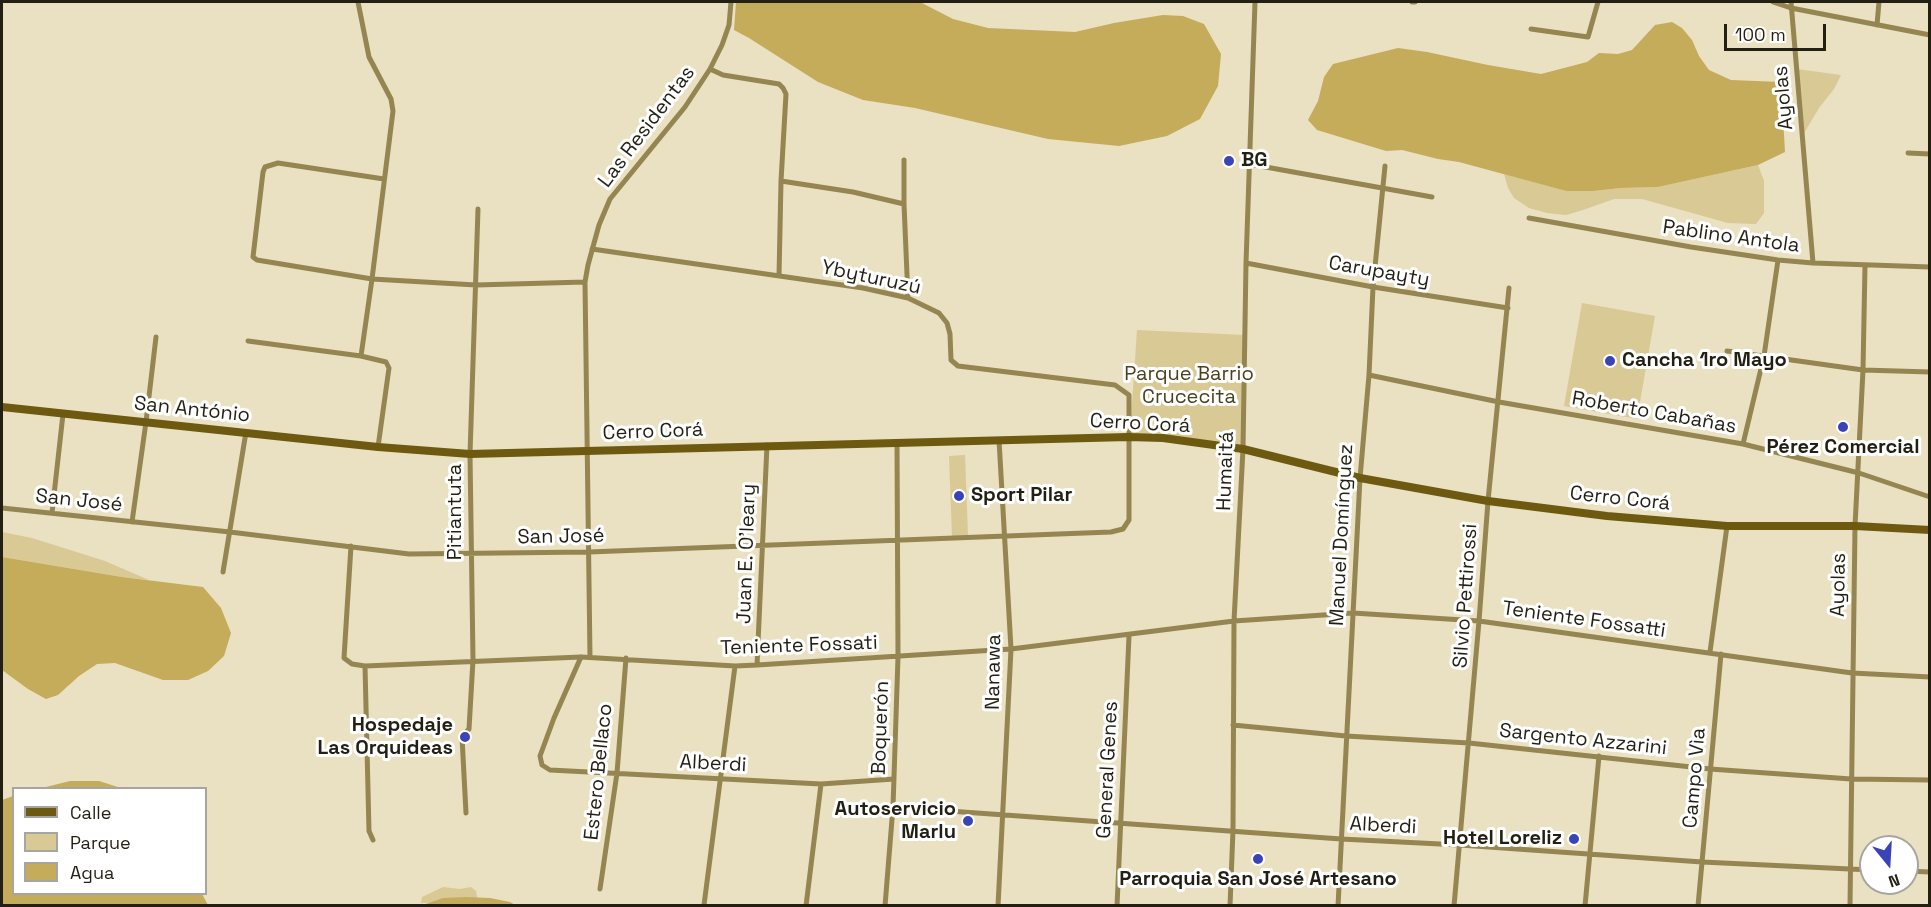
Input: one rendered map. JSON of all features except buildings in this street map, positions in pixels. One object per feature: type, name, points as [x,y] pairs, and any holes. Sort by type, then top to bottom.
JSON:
[{"type":"street","points":[[358,2],[369,57],[391,99],[393,111],[360,356]]},
{"type":"street","name":"Las Residentas","points":[[590,657],[585,282],[592,249],[610,199],[685,107],[710,69],[729,25],[731,2]]},
{"type":"street","name":"Humaitá","points":[[1230,906],[1233,830],[1234,621],[1243,449],[1246,263],[1255,2]]},
{"type":"street","points":[[1531,29],[1588,37],[1598,2]]},
{"type":"street","points":[[1773,2],[1929,35]]},
{"type":"street","points":[[1877,25],[1879,2]]},
{"type":"street","name":"Ayolas","points":[[1791,5],[1813,264]]},
{"type":"street","points":[[710,69],[723,75],[779,84],[783,88],[786,100],[779,276]]},
{"type":"street","points":[[1908,153],[1929,154]]},
{"type":"street","points":[[904,160],[908,298]]},
{"type":"street","points":[[384,179],[278,163],[265,166],[262,172],[253,257],[257,260],[372,279],[476,285],[585,282]]},
{"type":"street","points":[[1249,164],[1432,197]]},
{"type":"street","name":"Manuel Domínguez","points":[[1338,906],[1360,478],[1369,375],[1373,287],[1385,166]]},
{"type":"street","points":[[781,181],[853,192],[904,204]]},
{"type":"street","name":"Pitiantuta","points":[[466,813],[462,737],[469,729],[473,660],[470,454],[478,209]]},
{"type":"street","name":"Pablino Antola","points":[[1529,218],[1778,260],[1813,264],[1929,267]]},
{"type":"street","name":"Ybyturuzú","points":[[592,249],[863,288],[908,298],[939,313],[947,323],[950,334],[951,360],[958,366],[1115,385],[1129,395],[1128,436]]},
{"type":"street","points":[[1743,444],[1764,356],[1778,260]]},
{"type":"street","name":"Carupayty","points":[[1246,263],[1373,287],[1508,308]]},
{"type":"street","name":"Ayolas","points":[[1850,906],[1855,526],[1863,370],[1865,265]]},
{"type":"street","name":"Silvio Pettirossi","points":[[1454,906],[1488,501],[1509,288]]},
{"type":"street","points":[[132,522],[156,337]]},
{"type":"street","points":[[248,341],[360,356],[386,362],[389,368],[378,447]]},
{"type":"street","points":[[1727,351],[1863,370],[1929,372]]},
{"type":"street","name":"Roberto Cabañas","points":[[1369,375],[1499,402],[1743,444],[1859,473],[1929,497]]},
{"type":"street","name":"San António","points":[[2,407],[378,447]]},
{"type":"street","points":[[52,513],[63,414]]},
{"type":"street","points":[[223,572],[246,432]]},
{"type":"street","name":"Cerro Corá","points":[[378,447],[470,454],[1128,436],[1163,438],[1243,449],[1360,478],[1488,501],[1607,516],[1726,526],[1855,526],[1929,530]]},
{"type":"street","name":"San José","points":[[2,508],[230,531],[409,554],[763,547],[1111,532],[1123,529],[1129,520],[1128,436]]},
{"type":"street","name":"Nanawa","points":[[998,906],[1011,649],[999,440]]},
{"type":"street","name":"Boquerón","points":[[885,906],[893,807],[898,657],[897,442]]},
{"type":"street","name":"Juan E. O'leary","points":[[757,665],[767,445]]},
{"type":"street","points":[[1710,652],[1726,526]]},
{"type":"street","points":[[351,546],[344,658],[352,664],[365,666],[369,831],[373,840]]},
{"type":"street","name":"Teniente Fossatti","points":[[1234,621],[1353,613],[1479,621],[1852,673],[1929,676]]},
{"type":"street","name":"Teniente Fossati","points":[[365,666],[581,657],[735,666],[757,665],[1011,649],[1129,636],[1234,621]]},
{"type":"street","name":"General Genes","points":[[1117,906],[1129,636]]},
{"type":"street","name":"Campo Vìa","points":[[1698,906],[1721,654]]},
{"type":"street","name":"Alberdi","points":[[581,657],[540,756],[542,765],[550,770],[822,784],[894,779]]},
{"type":"street","name":"Estero Bellaco","points":[[600,889],[617,773],[626,658]]},
{"type":"street","points":[[704,905],[735,666]]},
{"type":"street","name":"Sargento Azzarini","points":[[1233,725],[1346,736],[1469,743],[1710,768],[1851,779],[1929,780]]},
{"type":"street","points":[[1585,906],[1599,756]]},
{"type":"street","points":[[812,906],[806,905],[822,784]]},
{"type":"street","name":"Alberdi","points":[[893,807],[1341,839],[1460,844],[1702,862],[1859,869]]},
{"type":"green space","points":[[1797,69],[1841,75],[1803,135]]},
{"type":"green space","points":[[1758,165],[1764,181],[1764,213],[1756,224],[1728,223],[1642,199],[1614,199],[1566,215],[1547,213],[1529,208],[1514,198],[1504,174],[1566,191],[1593,191],[1658,187]]},
{"type":"green space","name":"Cancha 1ro Mayo","points":[[1582,303],[1655,316],[1637,419],[1564,406]]},
{"type":"green space","name":"Parque Barrio Crucecita","points":[[1137,330],[1245,335],[1241,447],[1130,434]]},
{"type":"green space","name":"Sport Pilar","points":[[965,455],[968,536],[952,537],[949,456]]},
{"type":"green space","points":[[2,532],[32,538],[105,561],[149,580],[2,557]]},
{"type":"green space","points":[[443,887],[460,889],[471,887],[476,891],[478,902],[421,903],[422,897]]},
{"type":"water","points":[[736,2],[920,2],[953,19],[988,28],[1075,32],[1163,15],[1183,16],[1204,24],[1221,54],[1218,86],[1200,119],[1167,136],[1119,146],[1048,139],[915,108],[863,100],[818,82],[734,30]]},
{"type":"water","points":[[1672,22],[1682,28],[1692,40],[1709,70],[1731,80],[1781,82],[1785,152],[1758,165],[1658,187],[1566,191],[1459,162],[1402,150],[1386,151],[1317,130],[1308,120],[1318,101],[1324,77],[1333,64],[1398,48],[1541,74],[1587,62],[1599,53],[1618,54],[1632,50],[1655,25]]},
{"type":"water","points":[[2,557],[122,577],[203,587],[221,608],[231,633],[224,656],[208,671],[188,680],[163,680],[115,663],[97,664],[79,676],[58,695],[46,699],[2,670]]},
{"type":"water","points":[[70,781],[99,781],[118,787],[46,787]]},
{"type":"water","points":[[12,796],[12,895],[203,895],[208,905],[2,905],[2,800]]},
{"type":"water","points":[[443,898],[490,898],[515,905],[423,905]]},
{"type":"place","name":"BG","points":[[1229,161]]},
{"type":"place","name":"Cancha 1ro Mayo","points":[[1610,361]]},
{"type":"place","name":"Pérez Comercial","points":[[1843,427]]},
{"type":"place","name":"Sport Pilar","points":[[959,496]]},
{"type":"place","name":"Hospedaje Las Orquideas","points":[[465,737]]},
{"type":"place","name":"Autoservicio Marlu","points":[[968,821]]},
{"type":"place","name":"Hotel Loreliz","points":[[1574,839]]},
{"type":"place","name":"Parroquia San José Artesano","points":[[1258,859]]}]
